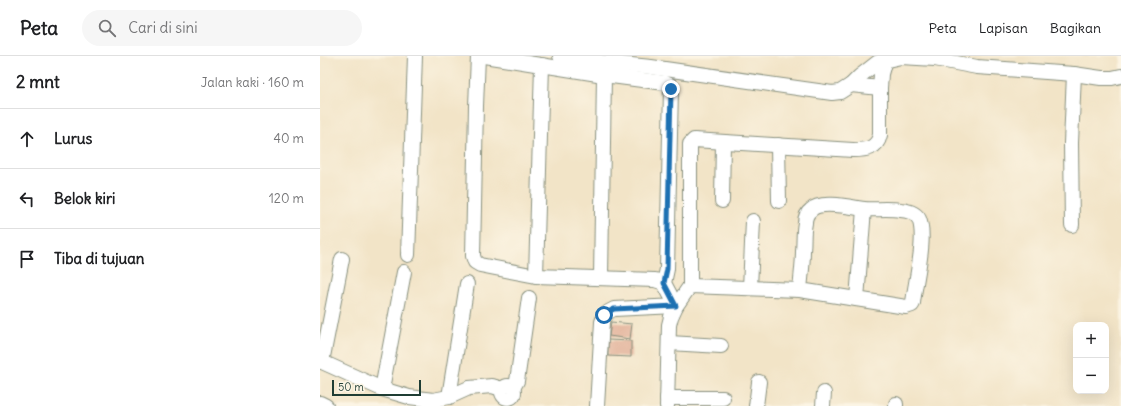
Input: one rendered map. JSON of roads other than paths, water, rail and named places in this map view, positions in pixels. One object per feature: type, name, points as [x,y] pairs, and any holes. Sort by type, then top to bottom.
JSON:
[{"type":"street","points":[[408,255],[414,56]]},
{"type":"street","points":[[478,56],[473,256],[475,262],[480,265],[536,276],[655,280],[664,283]]},
{"type":"street","points":[[484,56],[518,59],[542,66],[602,64],[651,67],[832,93],[840,92],[851,85],[869,67],[885,58],[901,57],[935,59],[977,66],[1112,78],[1121,76]]},
{"type":"street","points":[[560,56],[602,64],[670,85],[667,269],[664,283],[676,306]]},
{"type":"street","points":[[723,398],[667,402],[670,321],[676,306],[690,286],[690,144],[694,140],[853,150],[865,150],[874,147],[879,141],[880,135],[880,88],[881,74],[885,58]]},
{"type":"street","points":[[601,278],[602,64]]},
{"type":"street","points":[[536,276],[542,66]]},
{"type":"street","points":[[1072,225],[1071,143],[1074,74]]},
{"type":"street","points":[[851,85],[880,88]]},
{"type":"street","points":[[722,201],[723,142]]},
{"type":"street","points":[[778,145],[779,201]]},
{"type":"street","points":[[690,286],[800,290],[906,307],[912,305],[918,273],[922,234],[918,217],[912,213],[901,210],[864,209],[848,206],[823,205],[811,209],[806,216],[804,225],[800,290]]},
{"type":"street","points":[[857,299],[864,209]]},
{"type":"street","points":[[750,288],[753,221]]},
{"type":"street","points":[[342,259],[321,362],[382,389],[409,397],[433,400],[449,397],[468,388],[492,386],[505,395],[517,381],[529,298]]},
{"type":"street","points":[[382,389],[404,272]]},
{"type":"street","points":[[449,397],[467,284]]},
{"type":"street","points":[[597,406],[602,322],[604,315],[614,309],[676,306]]},
{"type":"street","points":[[669,343],[721,346]]},
{"type":"street","points":[[756,406],[759,382]]},
{"type":"street","points":[[320,403],[326,406]]}]
